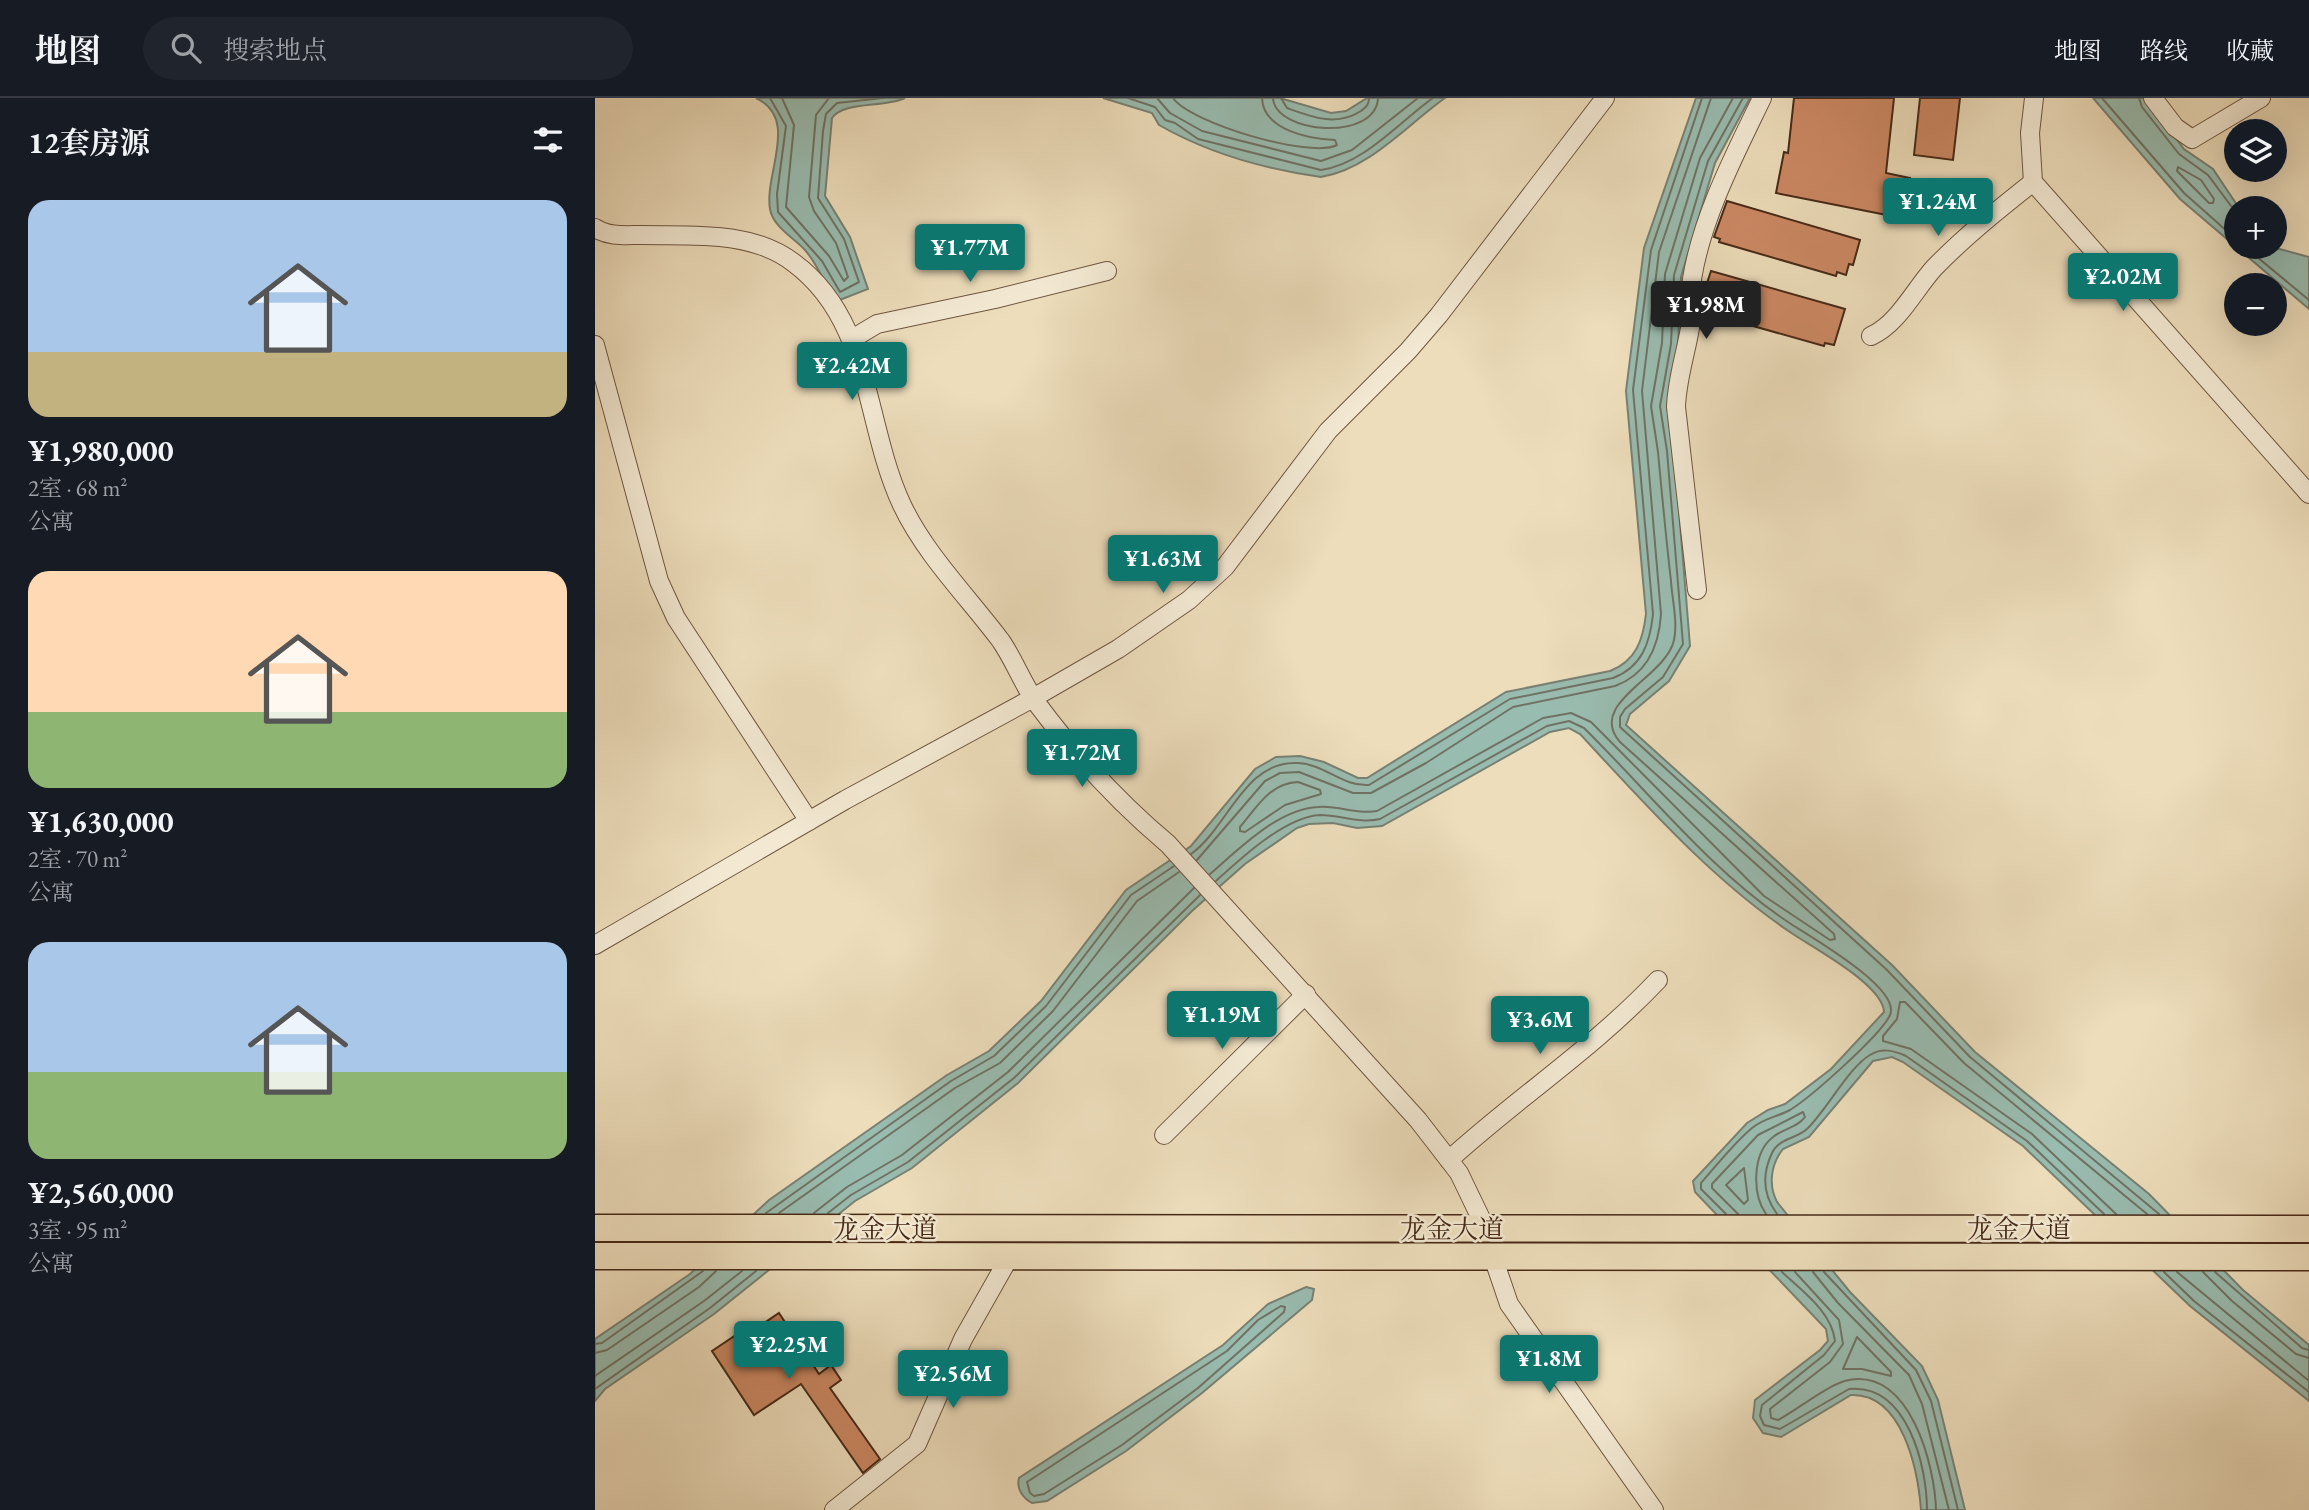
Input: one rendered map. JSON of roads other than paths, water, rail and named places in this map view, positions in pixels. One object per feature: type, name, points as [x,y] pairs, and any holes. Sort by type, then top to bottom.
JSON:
[{"type":"main road","name":"龙金大道","points":[[595,1228],[2309,1229]]},
{"type":"main road","name":"龙金大道","points":[[595,1256],[2309,1257]]},
{"type":"street","points":[[595,945],[809,821],[1118,649],[1189,600],[1225,567],[1328,431],[1408,351],[1439,315],[1605,98]]},
{"type":"street","points":[[1697,590],[1677,407],[1678,380],[1691,320],[1695,265],[1726,170],[1762,98]]},
{"type":"street","points":[[2034,98],[2030,133],[2033,181],[2309,494]]},
{"type":"street","points":[[2153,98],[2175,127],[2192,139],[2261,98]]},
{"type":"street","points":[[1871,336],[1885,327],[1933,269],[1976,227],[2033,181]]},
{"type":"street","points":[[595,228],[613,234],[728,238],[779,253],[814,280],[852,339],[866,379],[893,482],[905,511],[1003,645],[1033,698],[1100,780],[1131,813],[1168,844],[1392,1089],[1459,1173],[1486,1229]]},
{"type":"street","points":[[852,339],[877,324],[1107,271]]},
{"type":"street","points":[[595,345],[659,581],[676,618],[809,821]]},
{"type":"street","points":[[1449,1160],[1494,1118],[1635,1004],[1658,980]]},
{"type":"street","points":[[1164,1135],[1306,994]]},
{"type":"street","points":[[834,1510],[917,1444],[963,1339],[1010,1256]]},
{"type":"street","points":[[1493,1257],[1509,1304],[1654,1510]]},
{"type":"water","points":[[756,98],[905,98],[845,109],[832,118],[825,196],[850,237],[868,289],[837,301],[810,256],[775,221],[770,209],[769,195],[777,148],[776,119],[769,107]]},
{"type":"water","points":[[1103,98],[1280,98],[1331,113],[1346,111],[1367,98],[1445,98],[1371,156],[1355,166],[1321,177],[1217,152],[1159,125],[1152,113]]},
{"type":"water","points":[[1696,98],[1750,98],[1715,163],[1681,277],[1678,345],[1667,406],[1674,449],[1690,646],[1669,681],[1630,714],[1626,725],[1892,965],[1975,1052],[2149,1194],[2243,1290],[2309,1345],[2309,1401],[2190,1306],[2023,1146],[1892,1057],[1873,1061],[1809,1137],[1783,1149],[1773,1168],[1772,1189],[1777,1202],[1850,1292],[1922,1366],[1938,1400],[1965,1510],[1921,1510],[1916,1475],[1904,1437],[1895,1420],[1883,1407],[1869,1398],[1851,1395],[1781,1437],[1763,1433],[1753,1418],[1755,1400],[1820,1350],[1828,1341],[1826,1329],[1695,1192],[1693,1181],[1747,1123],[1768,1110],[1785,1104],[1831,1069],[1884,1012],[1881,1002],[1861,979],[1764,913],[1708,866],[1580,734],[1569,728],[1550,732],[1382,826],[1357,828],[1333,823],[1309,824],[1297,828],[1245,864],[1192,911],[1018,1083],[912,1168],[855,1201],[714,1314],[605,1389],[595,1401],[595,1339],[690,1274],[769,1200],[947,1075],[989,1051],[1041,1001],[1126,890],[1191,846],[1255,769],[1276,757],[1300,756],[1324,762],[1358,778],[1367,778],[1506,692],[1610,671],[1626,662],[1632,655],[1640,641],[1646,614],[1626,391],[1644,248]]},
{"type":"water","points":[[2093,98],[2145,98],[2184,149],[2213,169],[2231,196],[2224,196],[2224,237],[2180,199]]},
{"type":"water","points":[[2287,251],[2309,257],[2309,309],[2287,290],[2287,273],[2267,273],[2250,259],[2287,259]]},
{"type":"water","points":[[1306,1287],[1314,1289],[1312,1300],[1202,1393],[1126,1451],[1047,1501],[1032,1503],[1023,1496],[1019,1489],[1019,1478],[1223,1345],[1268,1304]]}]
